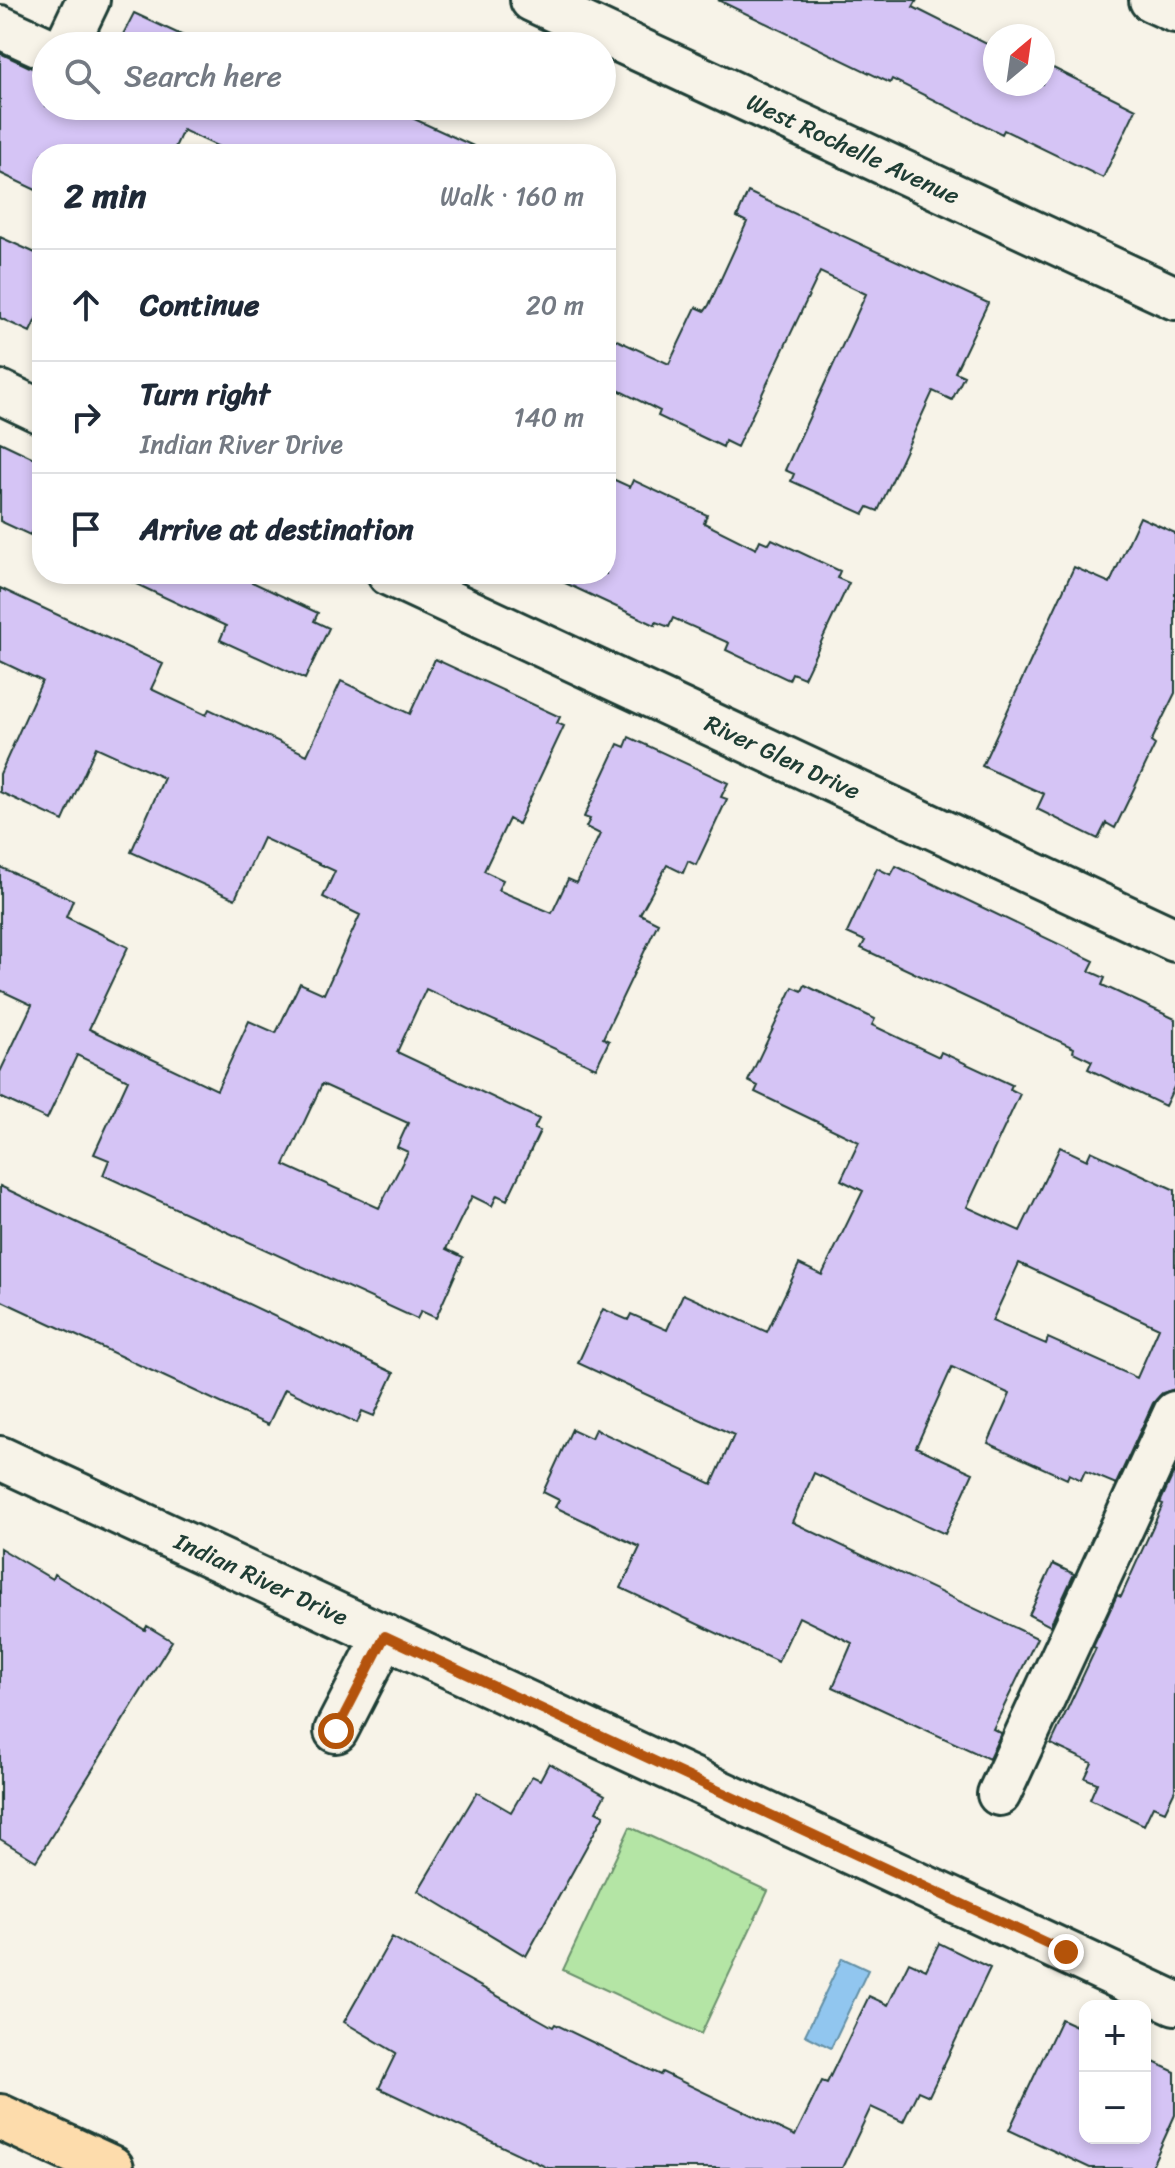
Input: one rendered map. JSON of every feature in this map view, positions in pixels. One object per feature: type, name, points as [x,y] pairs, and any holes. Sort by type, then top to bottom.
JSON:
[{"type":"main road","points":[[0,2117],[66,2159],[111,2168]]},
{"type":"street","points":[[73,32],[88,0]]},
{"type":"street","name":"West Rochelle Avenue","points":[[532,0],[601,32]]},
{"type":"street","points":[[1151,0],[1175,11]]},
{"type":"street","points":[[0,27],[32,42]]},
{"type":"street","name":"West Rochelle Avenue","points":[[616,39],[1175,298]]},
{"type":"street","points":[[0,392],[32,407]]},
{"type":"street","name":"River Glen Drive","points":[[410,584],[1175,940]]},
{"type":"street","points":[[999,1794],[1175,1413]]},
{"type":"street","name":"Indian River Drive","points":[[0,1458],[1175,2003]]},
{"type":"street","points":[[336,1731],[385,1636]]},
{"type":"green space","points":[[630,1827],[768,1891],[701,2034],[563,1970]]},
{"type":"water","points":[[842,1958],[868,1970],[831,2048],[805,2035]]},
{"type":"building","points":[[718,0],[917,0],[913,7],[983,42],[983,96],[1055,96],[1055,69],[1136,109],[1103,178],[1004,130],[1002,134],[892,79],[890,83]]},
{"type":"building","points":[[134,13],[175,32],[124,32]]},
{"type":"building","points":[[0,53],[32,68],[32,120],[417,120],[469,144],[213,144],[183,130],[177,144],[32,144],[32,188],[0,173]]},
{"type":"building","points":[[748,192],[988,303],[955,372],[964,376],[952,400],[933,391],[878,511],[868,507],[864,514],[791,481],[794,474],[785,470],[866,294],[820,272],[737,447],[725,441],[723,447],[658,416],[660,411],[616,389],[616,340],[669,364],[696,307],[705,311],[709,305],[747,222],[737,217]]},
{"type":"building","points":[[0,237],[32,251],[32,328],[30,332],[0,318]]},
{"type":"building","points":[[0,442],[32,457],[32,531],[30,535],[0,521]]},
{"type":"building","points":[[633,480],[707,515],[704,523],[756,549],[760,540],[769,544],[772,539],[840,571],[837,578],[849,583],[804,678],[792,673],[789,680],[726,650],[729,643],[673,618],[669,627],[656,622],[655,625],[567,584],[616,584],[616,481],[630,487]]},
{"type":"building","points":[[1140,517],[1175,533],[1175,693],[1151,742],[1155,745],[1115,828],[1106,823],[1098,839],[1037,809],[1044,794],[982,766],[1074,567],[1110,583]]},
{"type":"building","points":[[136,584],[256,584],[318,613],[314,621],[329,628],[305,679],[220,640],[226,626]]},
{"type":"building","points":[[0,588],[163,664],[151,689],[206,715],[209,709],[307,755],[341,681],[410,714],[435,659],[560,717],[557,723],[564,726],[518,824],[509,819],[484,871],[503,880],[498,890],[552,913],[568,879],[577,883],[600,834],[586,827],[590,819],[584,817],[618,744],[625,747],[629,737],[728,783],[721,797],[727,799],[696,865],[688,861],[683,873],[667,865],[640,914],[658,923],[603,1038],[609,1041],[596,1068],[426,989],[397,1052],[539,1119],[534,1129],[540,1131],[507,1200],[497,1195],[492,1206],[472,1196],[446,1249],[463,1257],[436,1318],[421,1311],[417,1319],[103,1175],[109,1160],[94,1154],[128,1080],[77,1055],[47,1119],[0,1097],[0,1072],[32,1005],[0,990],[0,867],[73,900],[66,917],[128,947],[89,1029],[217,1090],[249,1021],[276,1033],[300,983],[324,994],[360,915],[323,897],[335,871],[263,838],[235,899],[131,852],[164,778],[96,747],[63,821],[0,792],[0,774],[42,681],[0,661]],"holes":[[[322,1084],[408,1123],[397,1147],[408,1152],[379,1208],[284,1165]]]},
{"type":"building","points":[[896,866],[1094,961],[1089,971],[1105,978],[1102,985],[1175,1019],[1175,1085],[1165,1106],[1088,1069],[1092,1061],[1073,1052],[1074,1048],[861,948],[865,941],[847,933],[877,868],[891,875]]},
{"type":"building","points":[[805,985],[875,1019],[872,1025],[939,1057],[941,1052],[1012,1085],[1010,1089],[1020,1094],[967,1207],[1020,1231],[1060,1147],[1087,1160],[1091,1151],[1175,1190],[1175,1389],[1162,1393],[1153,1403],[1116,1484],[1085,1471],[1081,1480],[1069,1474],[1067,1479],[988,1443],[1010,1394],[952,1367],[916,1447],[973,1473],[945,1534],[814,1473],[792,1522],[1037,1638],[993,1729],[1001,1733],[989,1759],[833,1687],[852,1643],[799,1617],[778,1662],[621,1588],[640,1547],[555,1507],[559,1500],[543,1492],[572,1429],[591,1438],[595,1429],[712,1484],[734,1435],[578,1363],[603,1309],[628,1320],[631,1314],[667,1330],[683,1294],[767,1332],[799,1264],[822,1275],[863,1191],[841,1180],[859,1142],[755,1092],[758,1086],[748,1081],[793,987],[802,991]],"holes":[[[1019,1263],[1159,1328],[1137,1378],[1048,1338],[1046,1344],[992,1321]]]},
{"type":"building","points":[[0,1186],[394,1373],[374,1416],[362,1411],[357,1423],[285,1389],[268,1425],[0,1300]]},
{"type":"building","points":[[1175,1470],[1175,1790],[1165,1811],[1153,1806],[1144,1825],[1090,1799],[1097,1783],[1085,1778],[1092,1763],[1051,1744],[1117,1595],[1121,1597]]},
{"type":"building","points":[[0,1548],[52,1579],[54,1574],[145,1630],[147,1626],[172,1641],[36,1861],[0,1839]]},
{"type":"building","points":[[1053,1564],[1074,1574],[1050,1626],[1029,1615]]},
{"type":"building","points":[[549,1763],[605,1795],[596,1811],[604,1815],[526,1956],[418,1891],[477,1792],[511,1812],[532,1776],[540,1780]]},
{"type":"building","points":[[392,1937],[553,2027],[555,2024],[660,2075],[662,2072],[795,2136],[822,2081],[827,2083],[869,1996],[888,2005],[909,1962],[926,1970],[939,1943],[990,1968],[929,2096],[918,2091],[903,2122],[871,2107],[842,2168],[548,2168],[379,2088],[396,2053],[344,2022]]},
{"type":"building","points":[[1061,2019],[1079,2027],[1079,2144],[1151,2144],[1151,2061],[1175,2072],[1175,2115],[1151,2168],[1090,2168],[1009,2130]]},
{"type":"route","points":[[336,1731],[385,1636],[1066,1952]]}]
